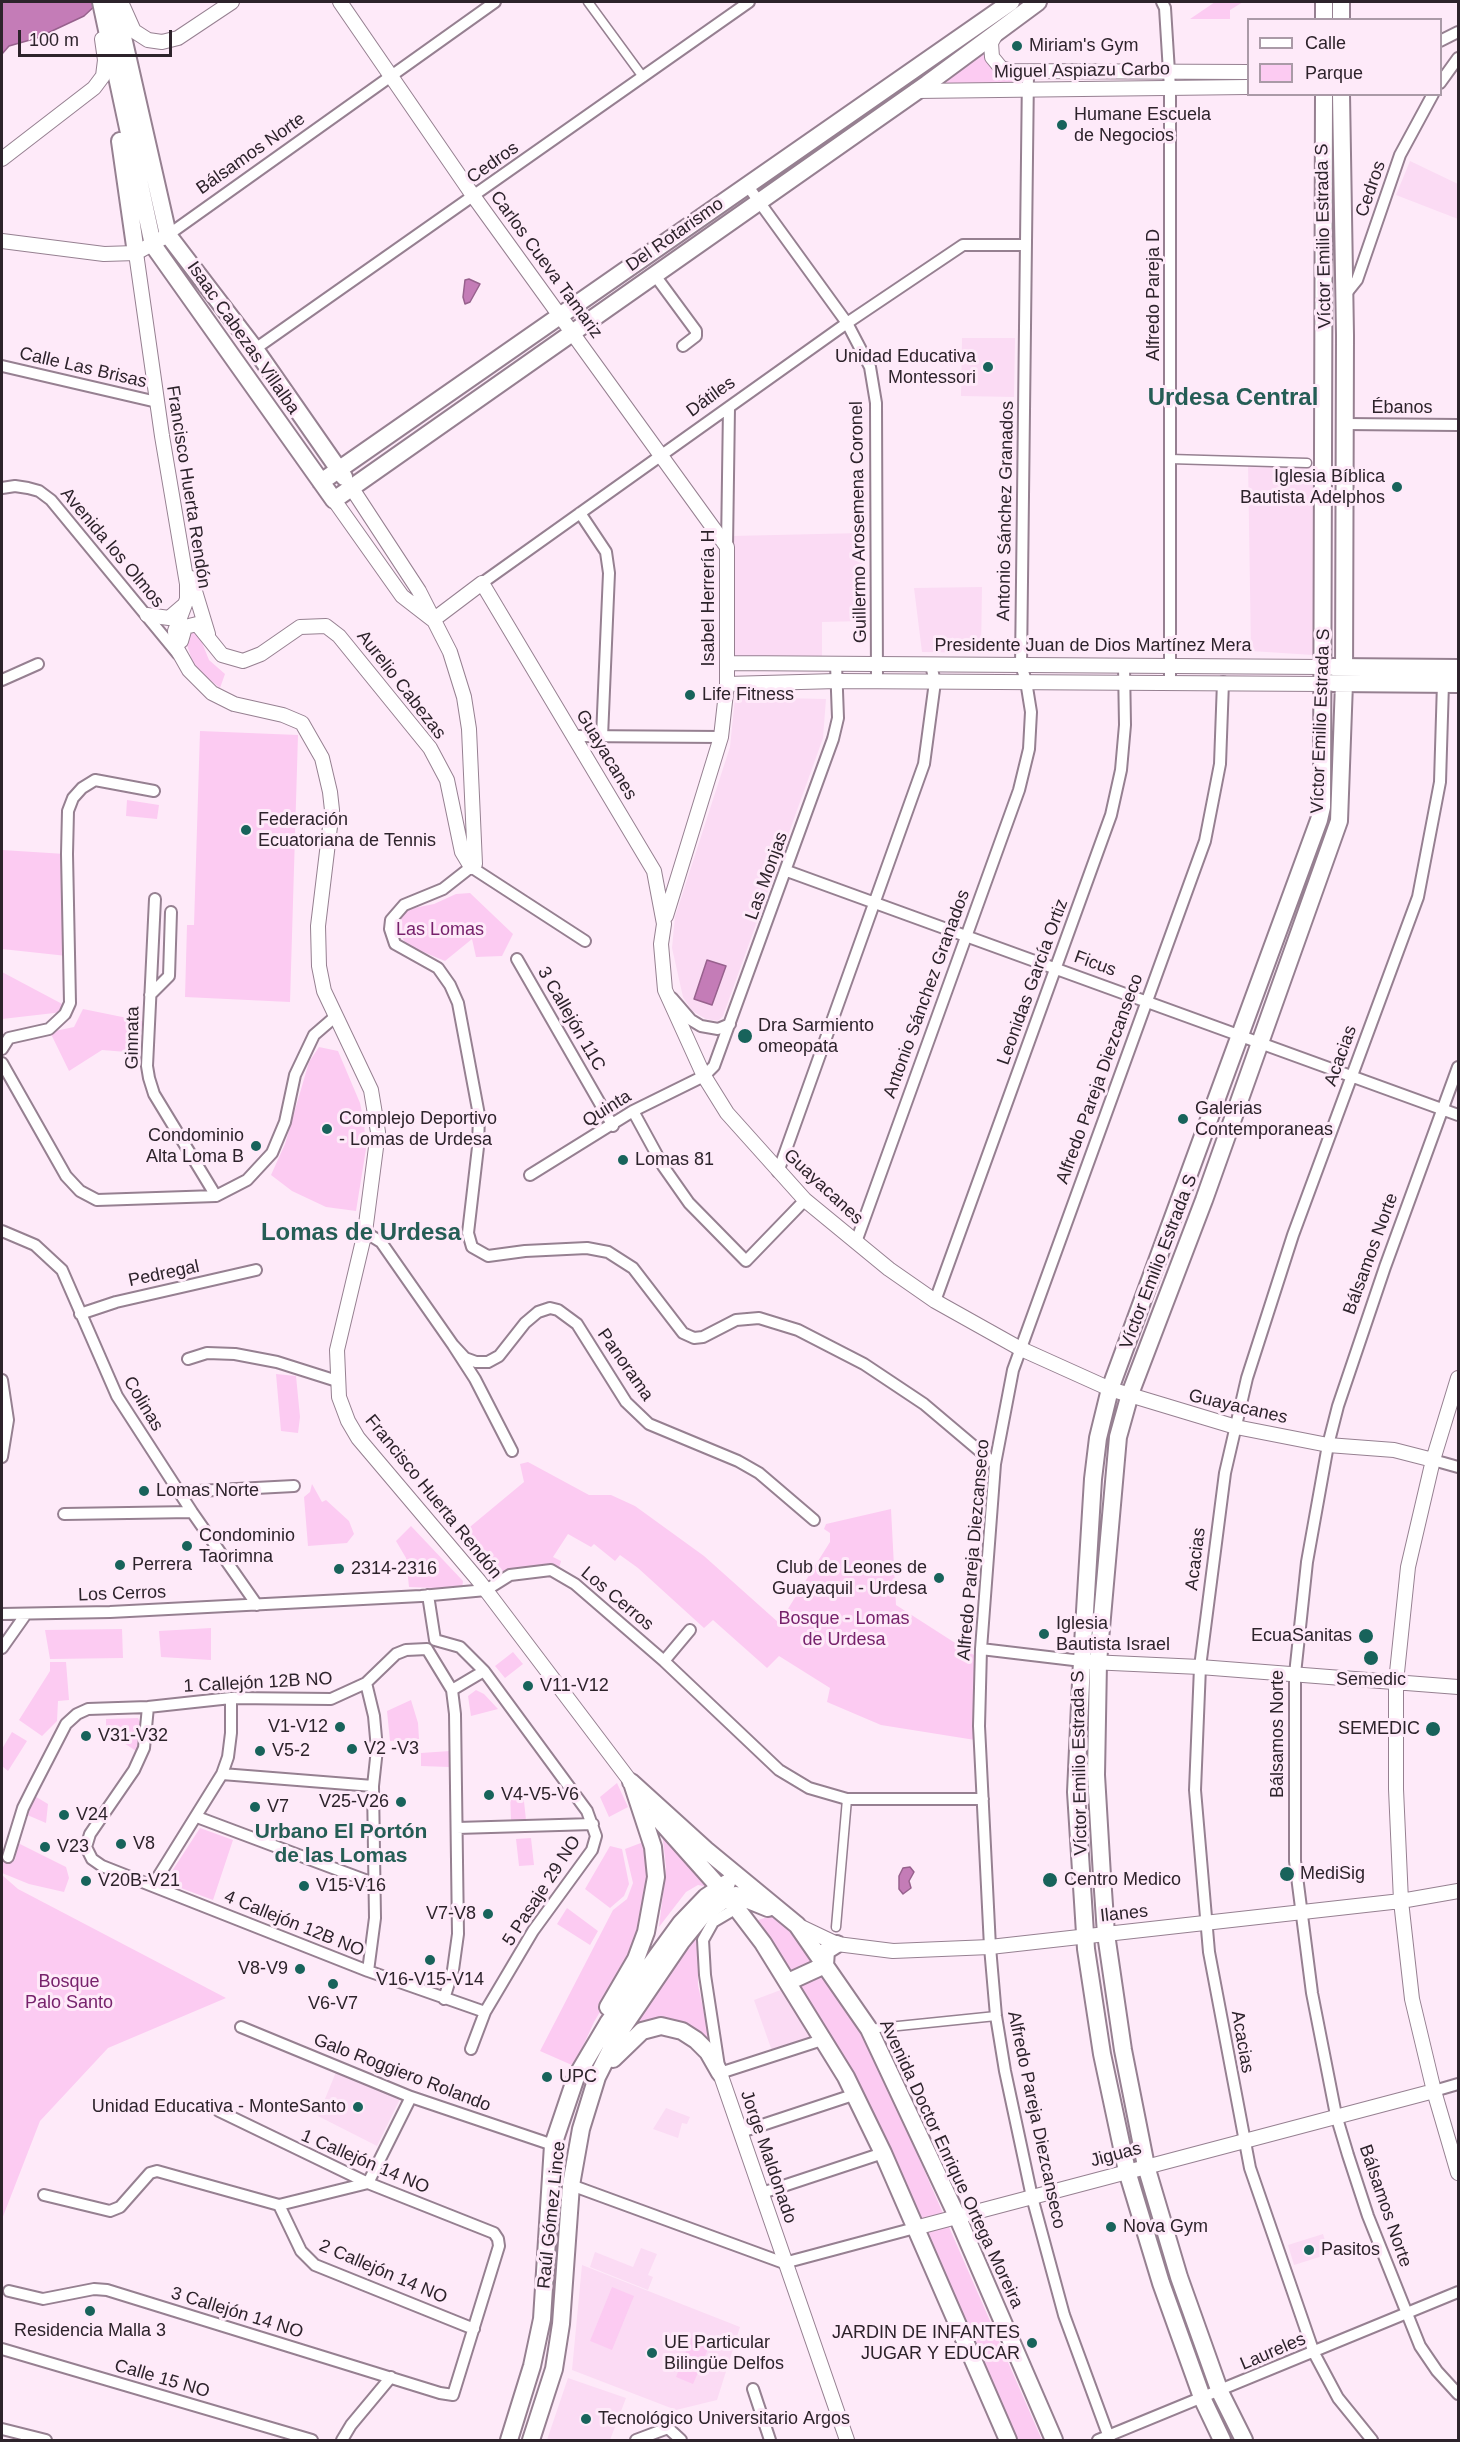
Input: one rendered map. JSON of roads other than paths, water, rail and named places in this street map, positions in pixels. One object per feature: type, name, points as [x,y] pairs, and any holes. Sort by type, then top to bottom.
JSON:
[{"type":"main road","points":[[99,2],[115,31]]},
{"type":"main road","points":[[115,2],[115,31]]},
{"type":"main road","name":"Del Rotarismo","points":[[321,482],[1011,2]]},
{"type":"main road","name":"Del Rotarismo","points":[[334,500],[916,91],[1001,26],[1038,2]]},
{"type":"main road","points":[[1324,2],[1324,18]]},
{"type":"main road","points":[[1341,2],[1341,18]]},
{"type":"main road","name":"Isaac Cabezas Villalba","points":[[115,31],[116,78],[153,244],[334,500]]},
{"type":"main road","name":"Isaac Cabezas Villalba","points":[[115,31],[168,235],[255,349],[351,487]]},
{"type":"main road","points":[[116,78],[113,88],[135,253]]},
{"type":"main road","name":"Víctor Emilio Estrada S","points":[[1222,2440],[1203,2400],[1161,2283],[1127,2171],[1102,2054],[1085,1936],[1076,1792],[1090,1662],[1110,1548],[1118,1437],[1130,1394],[1204,1200],[1258,1042],[1339,821],[1331,583],[1324,566],[1324,96]]},
{"type":"main road","name":"Víctor Emilio Estrada S","points":[[1244,2440],[1220,2392],[1179,2277],[1146,2166],[1123,2050],[1106,1934],[1097,1791],[1090,1662],[1091,1536],[1098,1438],[1110,1389],[1184,1192],[1322,807],[1334,674],[1345,424],[1341,96]]},
{"type":"main road","points":[[1324,222],[1328,288],[1335,295],[1344,295]]},
{"type":"main road","points":[[1323,305],[1338,309],[1345,335]]},
{"type":"main road","name":"Presidente Juan de Dios Martínez Mera","points":[[1334,674],[1458,668]]},
{"type":"main road","name":"Presidente Juan de Dios Martínez Mera","points":[[1334,674],[1451,683]]},
{"type":"main road","points":[[1302,863],[1321,870]]},
{"type":"main road","points":[[1184,1192],[1204,1200]]},
{"type":"main road","points":[[1091,1536],[1110,1548]]},
{"type":"main road","points":[[632,1782],[672,1836],[729,1889],[740,1895],[753,1893]]},
{"type":"main road","points":[[576,2077],[602,2018],[636,1959],[652,1906],[656,1877],[653,1847],[632,1782]]},
{"type":"main road","points":[[1076,1792],[1097,1791]]},
{"type":"main road","points":[[729,1889],[753,1893],[797,1925]]},
{"type":"main road","points":[[729,1889],[825,2039],[856,2094],[1008,2440]]},
{"type":"main road","name":"Raúl Gómez Lince","points":[[509,2440],[532,2366],[542,2319],[553,2145],[576,2077],[608,2024],[681,1923],[729,1889]]},
{"type":"main road","name":"Raúl Gómez Lince","points":[[531,2440],[554,2369],[561,2324],[571,2185],[581,2129],[597,2077],[619,2033],[681,1942],[703,1915],[729,1889]]},
{"type":"main road","name":"Avenida Doctor Enrique Ortega Moreira","points":[[797,1925],[869,2029],[957,2216],[1053,2440]]},
{"type":"main road","points":[[788,1982],[825,1965],[826,1950],[837,1936]]},
{"type":"main road","points":[[597,2077],[631,2038],[642,2031],[661,2026],[682,2031],[696,2040],[708,2052],[720,2073]]},
{"type":"main road","points":[[1102,2054],[1123,2050]]},
{"type":"main road","points":[[1161,2283],[1179,2277]]},
{"type":"street","points":[[2,159],[94,88],[103,76],[105,60],[115,31],[121,2]]},
{"type":"street","points":[[115,31],[134,31],[145,38],[170,41],[231,2]]},
{"type":"street","name":"Carlos Cueva Tamariz","points":[[340,2],[474,197],[727,548]]},
{"type":"street","name":"Bálsamos Norte","points":[[2,242],[104,254],[135,253],[168,235],[495,2]]},
{"type":"street","points":[[588,2],[643,77]]},
{"type":"street","name":"Cedros","points":[[255,349],[749,2]]},
{"type":"street","name":"Alfredo Pareja D","points":[[1162,2],[1165,8],[1170,88],[1170,682]]},
{"type":"street","name":"Miguel Aspiazu Carbo","points":[[1001,26],[990,48],[994,61],[1005,70],[1028,73],[1247,72]]},
{"type":"street","points":[[1442,40],[1458,32]]},
{"type":"street","points":[[1442,80],[1458,58]]},
{"type":"street","name":"Antonio Sánchez Granados","points":[[856,1242],[1027,760],[1030,712],[1026,681],[1021,665],[1028,73]]},
{"type":"street","name":"Miguel Aspiazu Carbo","points":[[916,91],[1247,87]]},
{"type":"street","name":"Cedros","points":[[1344,295],[1357,280],[1400,155],[1432,96]]},
{"type":"street","name":"Guillermo Arosemena Coronel","points":[[747,185],[847,323],[870,367],[876,403],[877,682]]},
{"type":"street","name":"Dátiles","points":[[433,620],[847,323],[963,245],[1025,245]]},
{"type":"street","name":"Francisco Huerta Rendón","points":[[135,253],[187,584],[187,599],[175,631],[176,647],[189,670],[212,693],[234,704],[295,718],[302,723],[314,740],[328,781],[332,810],[317,950],[324,991],[371,1090],[378,1132],[365,1232],[337,1350],[339,1397],[358,1438],[486,1590],[632,1782]]},
{"type":"street","points":[[654,274],[696,331],[696,336],[683,346]]},
{"type":"street","name":"Calle Las Brisas","points":[[2,366],[157,402]]},
{"type":"street","name":"Isabel Herrería H","points":[[664,924],[721,737],[727,684],[729,407]]},
{"type":"street","name":"Ébanos","points":[[1345,424],[1458,425]]},
{"type":"street","points":[[1170,459],[1307,463]]},
{"type":"street","name":"Avenida los Olmos","points":[[2,488],[15,486],[28,488],[39,491],[51,500],[182,658]]},
{"type":"street","name":"Isaac Cabezas Villalba","points":[[351,487],[419,591],[450,652],[464,697],[469,729],[477,860],[471,867]]},
{"type":"street","name":"Isaac Cabezas Villalba","points":[[334,500],[402,596],[433,620]]},
{"type":"street","points":[[580,513],[606,552],[609,573],[602,737]]},
{"type":"street","points":[[182,547],[212,641]]},
{"type":"street","name":"Guayacanes","points":[[482,583],[654,871],[664,924],[661,944],[665,990],[704,1076],[728,1113],[805,1200],[856,1242],[935,1301],[1019,1348],[1110,1389],[1130,1394],[1155,1405],[1236,1427],[1328,1445],[1394,1450],[1458,1467]]},
{"type":"street","points":[[147,615],[169,618],[180,610],[187,599]]},
{"type":"street","name":"Aurelio Cabezas","points":[[182,658],[183,630],[188,625],[197,624],[222,655],[243,661],[261,654],[300,627],[326,627],[339,636],[430,748],[447,780],[462,852],[471,867]]},
{"type":"street","name":"Presidente Juan de Dios Martínez Mera","points":[[727,663],[1169,666],[1334,674]]},
{"type":"street","points":[[2,680],[38,664]]},
{"type":"street","points":[[836,664],[837,681]]},
{"type":"street","points":[[778,1172],[924,764],[935,682],[931,665]]},
{"type":"street","name":"Leonidas García Ortiz","points":[[935,1301],[1111,815],[1121,770],[1125,725],[1124,666]]},
{"type":"street","name":"Presidente Juan de Dios Martínez Mera","points":[[727,684],[837,681],[1223,682],[1334,674]]},
{"type":"street","name":"Las Monjas","points":[[704,1076],[714,1066],[787,871],[833,739],[838,718],[837,681]]},
{"type":"street","name":"Alfredo Pareja Diezcanseco","points":[[1106,2439],[1065,2315],[1032,2197],[1005,2071],[996,2016],[990,1947],[979,1726],[981,1649],[995,1464],[1019,1348],[1205,841],[1220,764],[1223,682]]},
{"type":"street","name":"Acacias","points":[[1372,2440],[1338,2398],[1314,2353],[1242,2140],[1206,1923],[1195,1790],[1200,1667],[1224,1473],[1247,1378],[1290,1246],[1418,897],[1440,782],[1451,683]]},
{"type":"street","points":[[574,736],[721,737]]},
{"type":"street","points":[[2,1049],[9,1038],[49,1029],[65,1014],[70,1003],[67,843],[68,812],[73,798],[82,788],[95,780],[154,791]]},
{"type":"street","points":[[654,871],[670,870],[684,858]]},
{"type":"street","points":[[585,941],[471,867],[443,889],[404,905],[396,912],[390,929],[393,940],[400,949],[438,968],[450,985],[458,1003],[479,1114],[478,1148],[468,1233],[472,1246],[488,1256],[525,1251],[587,1248],[608,1252],[633,1268],[683,1333],[694,1338],[704,1336],[736,1320],[759,1318],[798,1330],[864,1364],[924,1404],[995,1464]]},
{"type":"street","name":"Ficus","points":[[787,871],[1057,967],[1240,1037],[1352,1075],[1458,1115]]},
{"type":"street","name":"Ginnata","points":[[154,898],[147,1066],[150,1085],[216,1196]]},
{"type":"street","points":[[150,995],[169,976],[171,912]]},
{"type":"street","name":"3 Callejón 11C","points":[[517,959],[613,1126]]},
{"type":"street","points":[[665,990],[690,1020],[701,1026],[718,1029],[730,1024]]},
{"type":"street","points":[[2,1063],[66,1176],[80,1191],[97,1200],[216,1196],[247,1180],[272,1153],[285,1122],[295,1075],[314,1035],[336,1016]]},
{"type":"street","name":"Bálsamos Norte","points":[[1458,1067],[1385,1267],[1338,1406],[1328,1445],[1307,1562],[1295,1674],[1295,1862],[1312,1993],[1336,2115],[1368,2216],[1406,2314],[1420,2346],[1437,2371],[1458,2394]]},
{"type":"street","name":"Quinta","points":[[530,1174],[613,1126],[633,1111],[704,1076]]},
{"type":"street","points":[[633,1111],[663,1166],[689,1203],[746,1261],[805,1200]]},
{"type":"street","name":"Colinas","points":[[2,1231],[25,1239],[55,1261],[62,1270],[114,1389],[192,1512],[257,1605]]},
{"type":"street","name":"Panorama","points":[[365,1232],[381,1242],[453,1345],[475,1379],[512,1451]]},
{"type":"street","name":"Pedregal","points":[[80,1314],[116,1302],[256,1270]]},
{"type":"street","name":"Panorama","points":[[453,1345],[465,1358],[477,1362],[488,1362],[499,1356],[525,1323],[538,1312],[550,1308],[558,1310],[577,1324],[626,1402],[649,1424],[738,1461],[759,1473],[814,1520]]},
{"type":"street","points":[[188,1359],[207,1353],[235,1354],[277,1362],[337,1381]]},
{"type":"street","points":[[1458,1378],[1433,1460],[1408,1567],[1396,1683],[1396,1789],[1401,1901],[1412,1999],[1434,2091],[1458,2173]]},
{"type":"street","points":[[2,1380],[8,1420],[2,1457]]},
{"type":"street","points":[[179,1492],[294,1486]]},
{"type":"street","points":[[64,1514],[192,1512]]},
{"type":"street","name":"Los Cerros","points":[[2,1610],[26,1614],[257,1605],[428,1595],[486,1590],[510,1575],[551,1570],[575,1584],[664,1661],[779,1770],[809,1788],[847,1799],[983,1799]]},
{"type":"street","points":[[428,1595],[435,1640],[427,1649],[452,1690],[458,1934],[453,1970],[444,1999]]},
{"type":"street","points":[[2,1648],[26,1614]]},
{"type":"street","points":[[664,1661],[690,1630]]},
{"type":"street","name":"5 Pasaje 29 NO","points":[[435,1640],[460,1647],[484,1671],[587,1811],[593,1824],[595,1844],[533,1930],[486,2012],[471,2049]]},
{"type":"street","name":"1 Callejón 12B NO","points":[[8,1857],[23,1808],[66,1724],[76,1714],[88,1709],[148,1707],[231,1698],[331,1699],[366,1683],[396,1654],[406,1650],[427,1649]]},
{"type":"street","points":[[981,1649],[1090,1662],[1200,1667],[1458,1687]]},
{"type":"street","points":[[452,1690],[484,1671]]},
{"type":"street","points":[[366,1683],[374,1716],[377,1749],[373,1786],[375,1918],[368,1971]]},
{"type":"street","points":[[153,1886],[222,1774],[228,1757],[231,1733],[231,1698]]},
{"type":"street","name":"4 Callejón 12B NO","points":[[148,1707],[144,1748],[134,1770],[90,1834],[86,1847],[92,1859],[102,1866],[368,1971],[486,2012]]},
{"type":"street","points":[[222,1774],[373,1786]]},
{"type":"street","points":[[837,1936],[847,1799]]},
{"type":"street","points":[[196,1817],[373,1883]]},
{"type":"street","points":[[457,1828],[593,1824]]},
{"type":"street","name":"Jorge Maldonado","points":[[729,1889],[711,1924],[703,1946],[720,2073],[847,2440]]},
{"type":"street","name":"Ilanes","points":[[797,1925],[893,1951],[990,1947],[1401,1901],[1458,1892]]},
{"type":"street","points":[[869,2029],[996,2016]]},
{"type":"street","name":"Galo Roggiero Rolando","points":[[241,2027],[411,2097],[553,2145]]},
{"type":"street","points":[[720,2073],[825,2039]]},
{"type":"street","name":"Jiguas","points":[[784,2263],[1458,2084]]},
{"type":"street","points":[[741,2132],[856,2094]]},
{"type":"street","points":[[44,2195],[110,2211],[120,2207],[150,2173],[157,2171],[279,2205],[368,2183],[411,2097]]},
{"type":"street","name":"1 Callejón 14 NO","points":[[219,2111],[368,2183],[494,2234],[498,2239],[474,2329]]},
{"type":"street","points":[[762,2193],[883,2153]]},
{"type":"street","points":[[571,2185],[784,2263]]},
{"type":"street","name":"2 Callejón 14 NO","points":[[279,2205],[301,2251],[315,2265],[474,2329]]},
{"type":"street","name":"3 Callejón 14 NO","points":[[9,2291],[43,2299],[94,2289],[107,2290],[453,2394],[474,2329]]},
{"type":"street","name":"Laureles","points":[[1106,2439],[1458,2292]]},
{"type":"street","name":"Calle 15 NO","points":[[2,2349],[312,2440]]},
{"type":"street","points":[[342,2440],[351,2425],[391,2377]]},
{"type":"street","points":[[753,2389],[770,2440]]},
{"type":"street","points":[[636,2440],[668,2428],[681,2440]]},
{"type":"street","points":[[2,2429],[46,2440]]},
{"type":"place","name":"Miriam's Gym","points":[[1017,46]]},
{"type":"place","name":"Humane Escuela de Negocios","points":[[1062,125]]},
{"type":"place","name":"Unidad Educativa Montessori","points":[[988,367]]},
{"type":"place","name":"Iglesia Bíblica Bautista Adelphos","points":[[1397,487]]},
{"type":"place","name":"Life Fitness","points":[[690,695]]},
{"type":"place","name":"Federación Ecuatoriana de Tennis","points":[[246,830]]},
{"type":"place","name":"Dra Sarmiento omeopata","points":[[745,1036]]},
{"type":"place","name":"Galerias Contemporaneas","points":[[1183,1119]]},
{"type":"place","name":"Complejo Deportivo - Lomas de Urdesa","points":[[327,1129]]},
{"type":"place","name":"Condominio Alta Loma B","points":[[256,1146]]},
{"type":"place","name":"Lomas 81","points":[[623,1160]]},
{"type":"place","name":"Lomas Norte","points":[[144,1491]]},
{"type":"place","name":"Condominio Taorimna","points":[[187,1546]]},
{"type":"place","name":"Perrera","points":[[120,1565]]},
{"type":"place","name":"2314-2316","points":[[339,1569]]},
{"type":"place","name":"Club de Leones de Guayaquil - Urdesa","points":[[939,1578]]},
{"type":"place","name":"Iglesia Bautista Israel","points":[[1044,1634]]},
{"type":"place","name":"EcuaSanitas","points":[[1366,1636]]},
{"type":"place","name":"Semedic","points":[[1371,1658]]},
{"type":"place","name":"V11-V12","points":[[528,1686]]},
{"type":"place","name":"V1-V12","points":[[340,1727]]},
{"type":"place","name":"SEMEDIC","points":[[1433,1729]]},
{"type":"place","name":"V31-V32","points":[[86,1736]]},
{"type":"place","name":"V2 -V3","points":[[352,1749]]},
{"type":"place","name":"V5-2","points":[[260,1751]]},
{"type":"place","name":"V4-V5-V6","points":[[489,1795]]},
{"type":"place","name":"V25-V26","points":[[401,1802]]},
{"type":"place","name":"V7","points":[[255,1807]]},
{"type":"place","name":"V24","points":[[64,1815]]},
{"type":"place","name":"V8","points":[[121,1844]]},
{"type":"place","name":"V23","points":[[45,1847]]},
{"type":"place","name":"MediSig","points":[[1287,1874]]},
{"type":"place","name":"Centro Medico","points":[[1050,1880]]},
{"type":"place","name":"V20B-V21","points":[[86,1881]]},
{"type":"place","name":"V15-V16","points":[[304,1886]]},
{"type":"place","name":"V7-V8","points":[[488,1914]]},
{"type":"place","name":"V16-V15-V14","points":[[430,1960]]},
{"type":"place","name":"V8-V9","points":[[300,1969]]},
{"type":"place","name":"V6-V7","points":[[333,1984]]},
{"type":"place","name":"UPC","points":[[547,2077]]},
{"type":"place","name":"Unidad Educativa - MonteSanto","points":[[358,2107]]},
{"type":"place","name":"Nova Gym","points":[[1111,2227]]},
{"type":"place","name":"Pasitos","points":[[1309,2250]]},
{"type":"place","name":"Residencia Malla 3","points":[[90,2311]]},
{"type":"place","name":"JARDIN DE INFANTES JUGAR Y EDUCAR","points":[[1032,2343]]},
{"type":"place","name":"UE Particular Bilingüe Delfos","points":[[652,2353]]},
{"type":"place","name":"Tecnológico Universitario Argos","points":[[586,2419]]},
{"type":"district","name":"Urdesa Central","points":[[1233,398]]},
{"type":"district","name":"Lomas de Urdesa","points":[[361,1233]]},
{"type":"district","name":"Urbano El Portón de las Lomas","points":[[341,1844]]},
{"type":"park label","name":"Las Lomas","points":[[440,930]]},
{"type":"park label","name":"Bosque - Lomas de Urdesa","points":[[844,1629]]},
{"type":"park label","name":"Bosque Palo Santo","points":[[69,1992]]}]
